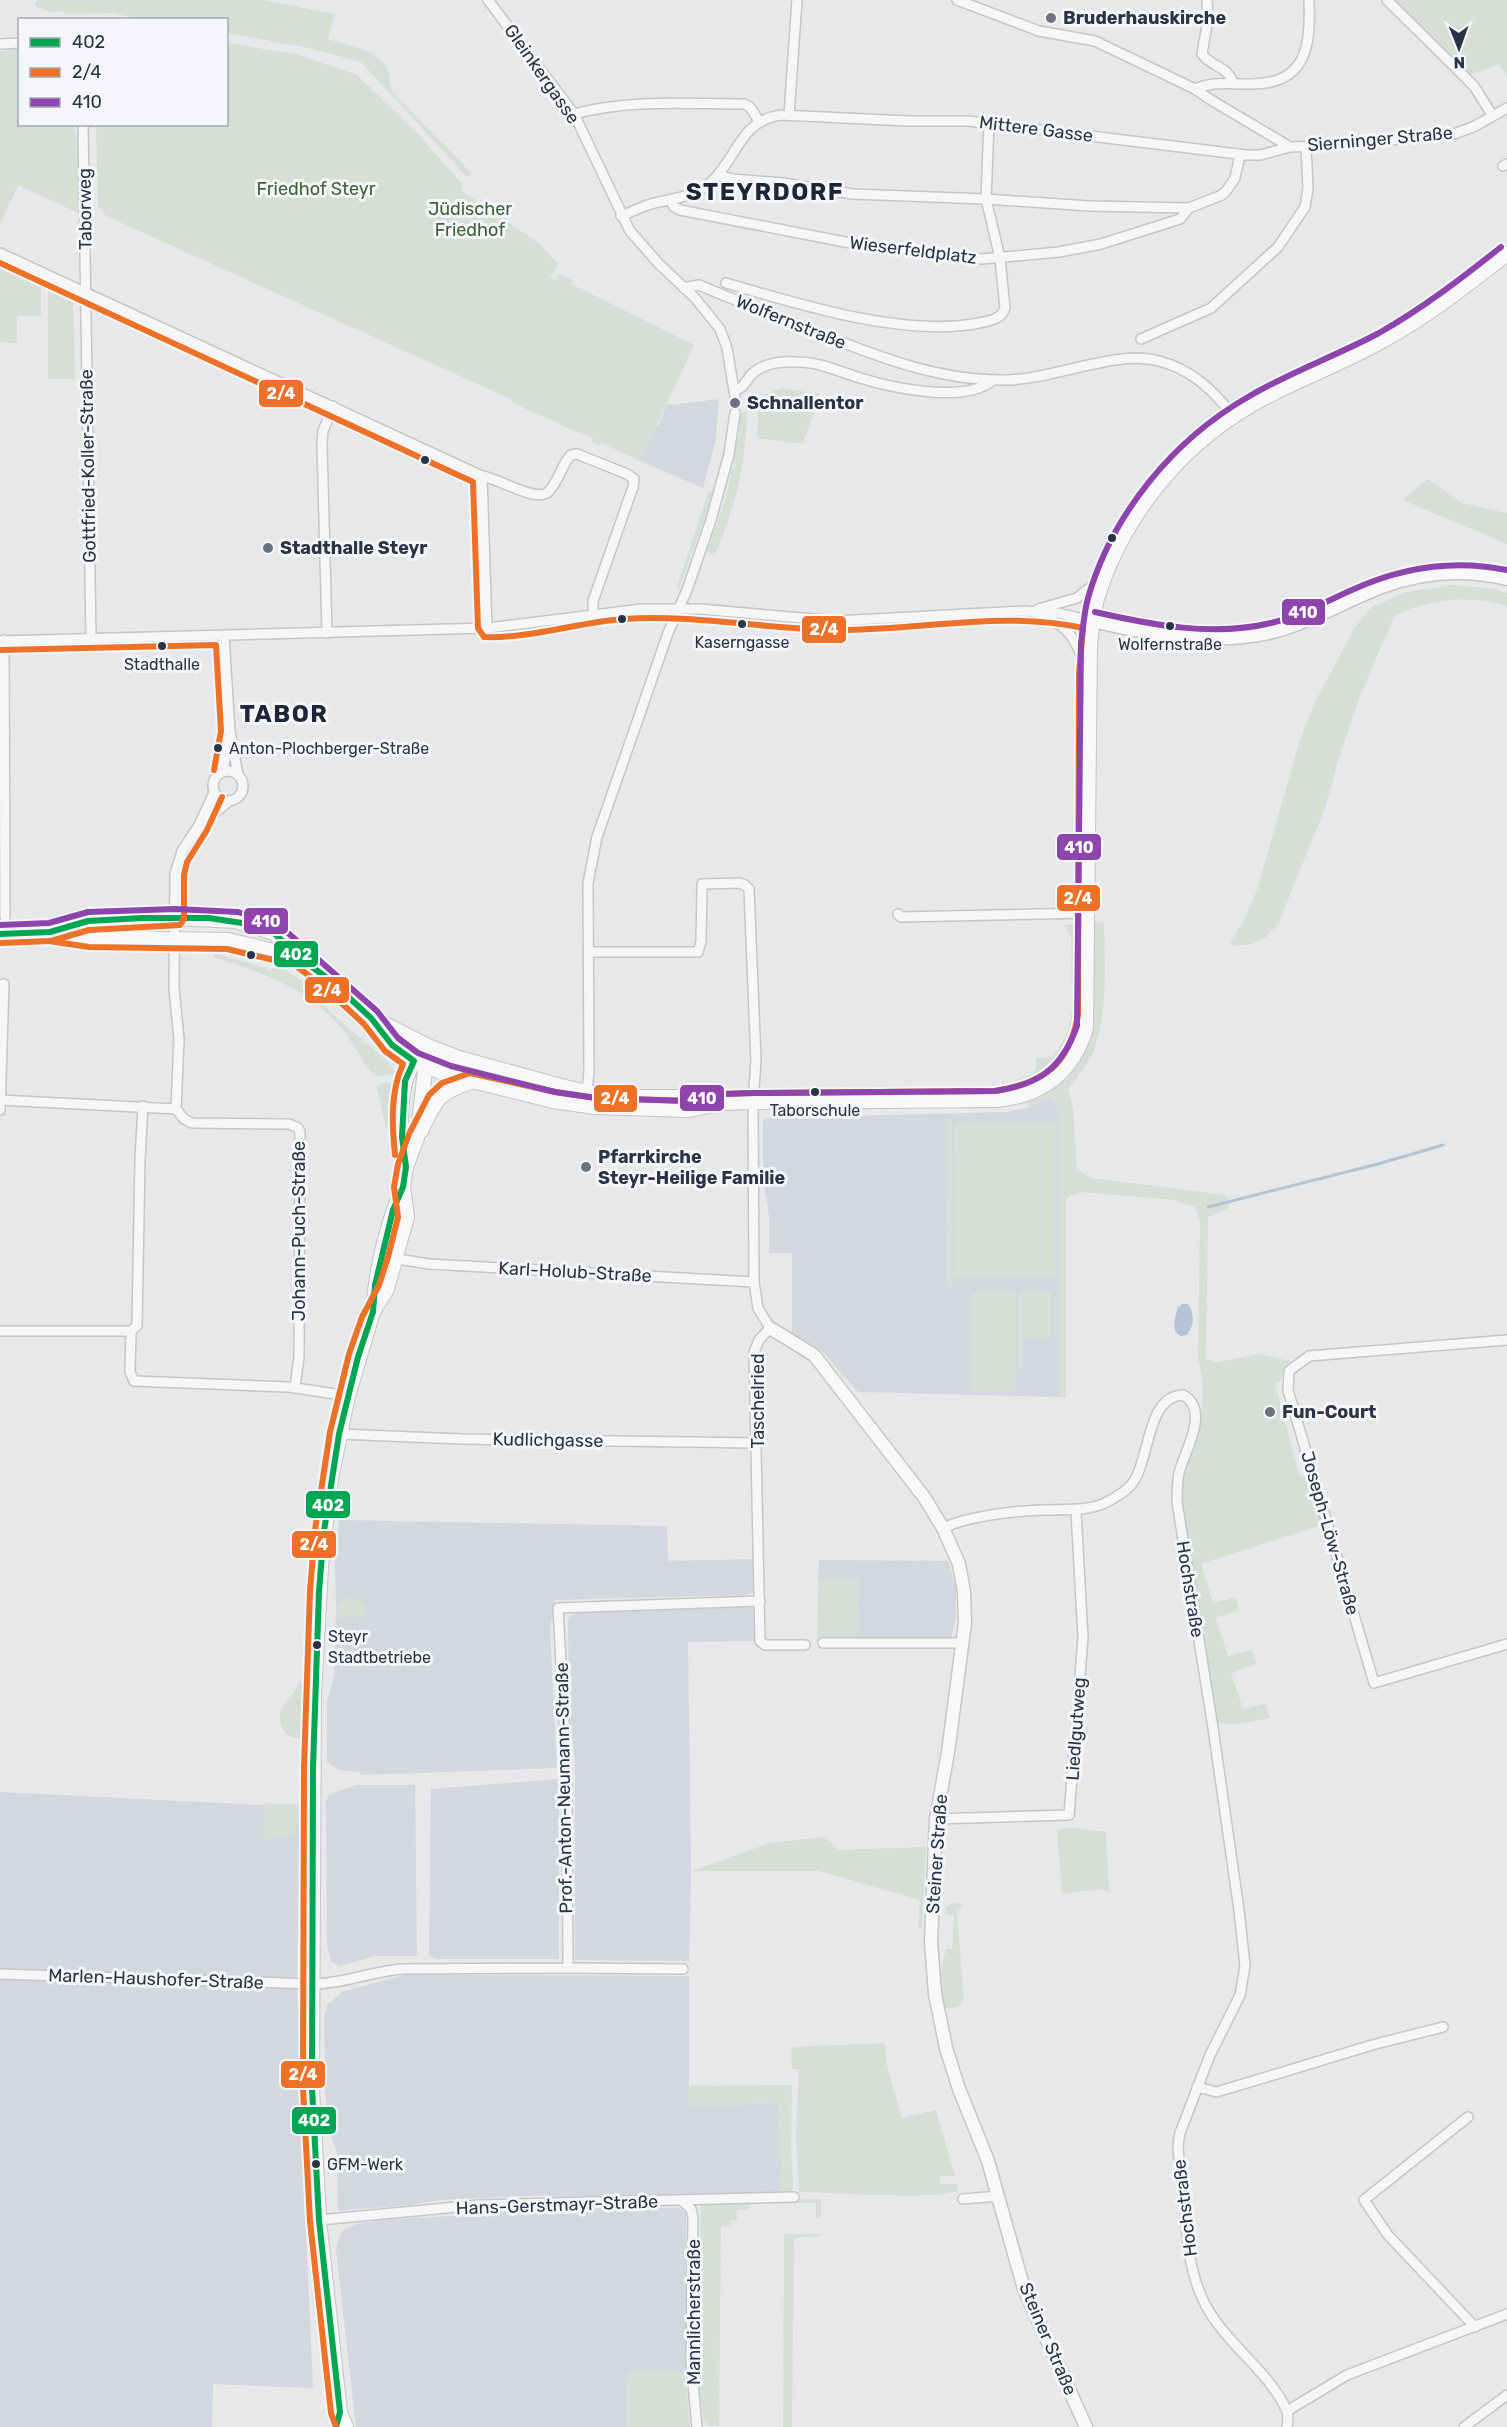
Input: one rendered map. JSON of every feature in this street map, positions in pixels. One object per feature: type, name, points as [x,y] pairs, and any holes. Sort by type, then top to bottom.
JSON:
[{"type":"main road","points":[[50,932],[88,921],[175,918],[217,918],[255,925],[274,933],[299,957],[331,981],[371,1018],[392,1045],[420,1064],[471,1082],[553,1101],[595,1107],[689,1110],[723,1103],[753,1102],[996,1100],[1014,1098],[1045,1087],[1071,1063],[1086,1028],[1088,673],[1093,621],[1106,574],[1140,509],[1185,456],[1233,416],[1401,330],[1507,254]]},
{"type":"main road","points":[[0,934],[50,932],[89,938],[228,940],[299,957]]},
{"type":"main road","points":[[371,1018],[428,1046],[459,1058],[587,1093],[628,1098],[688,1097],[723,1103]]},
{"type":"main road","points":[[417,1138],[420,1064],[428,1046]]},
{"type":"main road","points":[[406,1167],[402,1137],[406,1076],[420,1064]]},
{"type":"main road","points":[[346,2427],[340,2412],[319,2220],[312,2098],[313,1767],[319,1592],[324,1531],[339,1434],[373,1312],[375,1285],[393,1210],[403,1187],[406,1167],[417,1138],[441,1095],[452,1088],[471,1082]]},
{"type":"main road","points":[[373,1312],[387,1289],[397,1259],[407,1217],[403,1187]]},
{"type":"main road","points":[[336,2427],[340,2412]]},
{"type":"street","name":"Gleinkergasse","points":[[488,0],[574,114],[621,216],[640,244],[711,317],[724,337],[735,394],[755,372],[773,364],[811,362],[876,382],[935,392],[973,390],[986,386],[993,380]]},
{"type":"street","points":[[621,216],[648,205],[696,192],[718,175],[743,136],[759,121],[785,115],[797,0]]},
{"type":"street","name":"Sierninger Straße","points":[[957,0],[1040,31],[1095,41],[1195,89],[1290,147],[1454,134],[1473,127],[1507,108]]},
{"type":"street","points":[[1207,0],[1208,19],[1202,54],[1210,62],[1229,73],[1233,84]]},
{"type":"street","points":[[1195,89],[1210,84],[1266,83],[1277,80],[1295,69],[1307,50],[1310,40],[1310,0]]},
{"type":"street","points":[[1386,0],[1474,86],[1492,115]]},
{"type":"street","points":[[0,44],[18,43]]},
{"type":"street","points":[[574,114],[606,106],[732,104],[747,105],[759,121]]},
{"type":"street","name":"Mittere Gasse","points":[[785,115],[989,123],[1243,155],[1260,154],[1290,147]]},
{"type":"street","points":[[726,283],[792,302],[856,316],[914,324],[964,325],[987,321],[1005,312],[1000,258],[986,199],[989,123]]},
{"type":"street","name":"Taborweg","points":[[83,126],[86,293]]},
{"type":"street","points":[[1141,339],[1211,308],[1278,247],[1305,207],[1308,188],[1306,147]]},
{"type":"street","name":"Wieserfeldplatz","points":[[718,175],[733,179],[783,183],[853,194],[1090,206],[1189,208],[1222,195],[1235,178],[1243,155]]},
{"type":"street","name":"Wieserfeldplatz","points":[[671,200],[673,206],[680,210],[845,242],[952,257],[1000,258],[1059,252],[1101,244],[1180,219],[1189,208]]},
{"type":"street","points":[[0,252],[482,476],[493,478],[533,495],[540,496],[550,490],[567,459],[578,454],[627,474],[634,479],[633,487],[593,601],[593,614]]},
{"type":"street","name":"Wolfernstraße","points":[[684,288],[699,285],[872,355],[918,369],[993,380],[1027,379],[1095,364],[1127,360],[1156,360],[1185,370],[1197,378],[1212,390],[1233,416]]},
{"type":"street","name":"Gottfried-Koller-Straße","points":[[86,293],[91,639]]},
{"type":"street","points":[[327,633],[322,444],[323,431],[333,406]]},
{"type":"street","points":[[587,1093],[589,1071],[588,883],[597,837],[668,633],[679,609],[717,502],[729,454],[735,413]]},
{"type":"street","points":[[482,476],[487,628]]},
{"type":"street","points":[[5,917],[2,640],[487,628],[642,609],[679,609],[836,621],[1024,611],[1057,613],[1169,636],[1199,638],[1251,636],[1293,625],[1381,587],[1418,576],[1453,573],[1507,579]]},
{"type":"street","points":[[1024,611],[1057,605],[1077,598],[1106,574]]},
{"type":"street","points":[[1024,611],[1059,623],[1066,628],[1073,636],[1088,673]]},
{"type":"street","points":[[200,825],[241,794],[242,781],[238,775],[230,732],[224,636]]},
{"type":"street","points":[[223,772],[230,732]]},
{"type":"street","points":[[177,1109],[179,1039],[174,988],[176,874],[179,858],[200,825],[214,793],[214,779],[223,772],[234,772],[238,775]]},
{"type":"street","points":[[214,793],[223,800],[229,801]]},
{"type":"street","name":"Taschelried","points":[[589,952],[699,951],[702,884],[746,885],[749,889],[752,906],[756,1060],[753,1102],[753,1282],[758,1308],[770,1328],[759,1340],[754,1352],[762,1644],[805,1645]]},
{"type":"street","points":[[898,914],[902,917],[1088,913]]},
{"type":"street","points":[[0,1110],[2,984]]},
{"type":"street","name":"Johann-Puch-Straße","points":[[0,1100],[177,1109],[184,1119],[192,1123],[289,1124],[298,1128],[300,1132],[299,1357],[295,1387]]},
{"type":"street","points":[[0,1331],[131,1331],[137,1326],[143,1106]]},
{"type":"street","name":"Karl-Holub-Straße","points":[[397,1259],[418,1263],[495,1268],[753,1282]]},
{"type":"street","name":"Steiner Straße","points":[[770,1328],[814,1355],[910,1477],[943,1528],[953,1548],[962,1578],[965,1606],[962,1643],[948,1752],[936,1819],[931,1941],[936,2002],[946,2048],[959,2089],[988,2161],[1028,2297],[1086,2427]]},
{"type":"street","points":[[131,1331],[130,1372],[134,1381],[295,1387],[348,1396]]},
{"type":"street","name":"Joseph-Löw-Straße","points":[[1507,1340],[1309,1356],[1289,1371],[1288,1390],[1374,1683],[1507,1644]]},
{"type":"street","name":"Hochstraße","points":[[943,1528],[959,1522],[1028,1511],[1076,1510],[1105,1503],[1131,1485],[1140,1468],[1155,1420],[1165,1401],[1184,1395],[1191,1401],[1196,1418],[1180,1473],[1177,1502],[1213,1728],[1245,1966],[1239,1995],[1210,2055],[1177,2146],[1183,2180],[1186,2240],[1196,2283],[1205,2305],[1221,2329],[1256,2368],[1287,2410]]},
{"type":"street","name":"Kudlichgasse","points":[[339,1434],[758,1443]]},
{"type":"street","name":"Liedlgutweg","points":[[936,1819],[1069,1815],[1083,1637],[1076,1510]]},
{"type":"street","name":"Prof.-Anton-Neumann-Straße","points":[[568,1968],[567,1776],[558,1608],[760,1601]]},
{"type":"street","points":[[823,1643],[962,1643]]},
{"type":"street","points":[[313,1984],[334,1984],[387,1970],[403,1969],[683,1970]]},
{"type":"street","name":"Marlen-Haushofer-Straße","points":[[0,1974],[313,1984]]},
{"type":"street","points":[[1197,2087],[1217,2092],[1372,2045],[1443,2027]]},
{"type":"street","points":[[1468,2117],[1364,2200],[1388,2235],[1475,2327]]},
{"type":"street","points":[[963,2199],[999,2196]]},
{"type":"street","name":"Hans-Gerstmayr-Straße","points":[[319,2220],[478,2205],[794,2197]]},
{"type":"street","name":"Mannlicherstraße","points":[[682,2201],[691,2209],[693,2218],[691,2362],[697,2427]]},
{"type":"street","points":[[1287,2427],[1287,2410],[1321,2388],[1347,2375],[1507,2314]]},
{"type":"street","points":[[1464,2427],[1507,2395]]},
{"type":"shaded area","points":[[719,399],[716,439],[703,488],[640,461],[655,425],[658,426],[667,404]]},
{"type":"shaded area","points":[[1052,1097],[1060,1118],[1060,1397],[858,1392],[821,1350],[792,1334],[792,1253],[769,1253],[769,1215],[763,1178],[763,1121],[766,1118],[1006,1112],[1029,1107]]},
{"type":"shaded area","points":[[339,1520],[667,1526],[668,1561],[753,1559],[753,1592],[746,1595],[555,1600],[550,1629],[557,1768],[361,1775],[360,1772],[339,1770],[327,1762],[327,1703],[334,1675],[335,1564]]},
{"type":"shaded area","points":[[819,1560],[948,1561],[956,1589],[956,1618],[951,1638],[857,1637],[818,1579]]},
{"type":"shaded area","points":[[753,1607],[754,1641],[688,1642],[691,1871],[689,1961],[575,1960],[575,1763],[569,1705],[568,1619],[576,1611]]},
{"type":"shaded area","points":[[559,1779],[559,1959],[437,1959],[429,1956],[431,1789]]},
{"type":"shaded area","points":[[356,1785],[415,1785],[417,1956],[375,1956],[340,1966],[331,1961],[327,1944],[326,1801],[330,1794]]},
{"type":"shaded area","points":[[0,1792],[300,1807],[297,1978],[313,2388],[213,2384],[212,2427],[0,2427]]},
{"type":"shaded area","points":[[404,1975],[689,1976],[689,2106],[779,2103],[782,2193],[564,2199],[545,2195],[440,2200],[338,2211],[337,2154],[326,2117],[324,2018],[327,2005],[342,1992]]},
{"type":"shaded area","points":[[630,2207],[678,2208],[686,2213],[687,2325],[685,2373],[627,2372],[626,2427],[356,2427],[336,2250],[339,2237],[344,2229],[360,2223],[393,2219],[472,2215],[500,2211]]},
{"type":"green space","points":[[37,0],[262,0],[335,14],[328,39],[368,51],[387,66],[392,91],[472,174],[467,177],[361,62],[304,47],[228,33],[228,18],[136,18],[111,13],[67,14],[62,11],[51,12],[35,6]]},
{"type":"green space","points":[[1395,0],[1507,0],[1507,77],[1500,64],[1469,75],[1448,51]]},
{"type":"green space","name":"Friedhof Steyr","points":[[228,43],[299,55],[357,75],[419,135],[462,184],[462,191],[540,244],[558,264],[550,278],[556,280],[559,274],[572,280],[571,284],[694,345],[640,461],[602,443],[600,445],[592,442],[593,439],[513,403],[513,400],[106,216],[98,206],[96,126],[228,126]]},
{"type":"green space","points":[[18,49],[18,126],[74,126],[77,141],[80,214],[18,185],[0,224],[0,51]]},
{"type":"green space","points":[[0,262],[41,282],[41,316],[17,316],[17,343],[0,342]]},
{"type":"green space","points":[[48,285],[73,297],[75,379],[48,379]]},
{"type":"green space","points":[[781,388],[820,394],[803,444],[757,438],[759,401],[766,394]]},
{"type":"green space","points":[[747,411],[745,447],[739,483],[723,535],[716,552],[711,555],[708,549],[726,498],[732,468],[735,468],[736,464],[733,463],[740,413]]},
{"type":"green space","points":[[1428,479],[1462,503],[1507,513],[1507,544],[1403,500]]},
{"type":"green space","points":[[709,490],[714,493],[678,591],[677,587]]},
{"type":"green space","points":[[1452,585],[1495,589],[1507,593],[1507,606],[1478,600],[1451,600],[1423,605],[1395,615],[1360,696],[1325,808],[1279,922],[1259,942],[1231,946],[1231,941],[1244,920],[1257,890],[1299,743],[1313,706],[1354,629],[1371,607],[1407,592]]},
{"type":"green space","points":[[1104,922],[1105,985],[1099,1032],[1090,1058],[1068,1089],[1073,1108],[1077,1169],[1091,1178],[1225,1195],[1230,1202],[1229,1208],[1208,1217],[1206,1359],[1217,1362],[1259,1354],[1291,1361],[1285,1367],[1276,1387],[1299,1475],[1308,1478],[1322,1525],[1201,1564],[1213,1603],[1236,1597],[1239,1610],[1216,1618],[1228,1656],[1252,1650],[1256,1664],[1231,1673],[1243,1709],[1266,1704],[1270,1718],[1239,1724],[1217,1723],[1214,1715],[1183,1511],[1183,1487],[1200,1424],[1202,1399],[1198,1358],[1200,1221],[1195,1207],[1173,1200],[1084,1192],[1071,1195],[1066,1201],[1066,1398],[1060,1397],[1060,1118],[1052,1097],[1029,1107],[1015,1080],[1035,1073],[1036,1058],[1053,1057],[1067,1034],[1072,1011],[1071,936],[1064,925]]},
{"type":"green space","points":[[214,953],[266,968],[269,972],[273,968],[285,970],[305,983],[331,1013],[389,1063],[396,1074],[374,1075],[343,1030],[316,1003],[301,993],[268,976],[214,958]]},
{"type":"green space","points":[[385,1082],[397,1085],[391,1089],[391,1101],[395,1107],[386,1129],[377,1087]]},
{"type":"green space","points":[[946,1118],[952,1118],[953,1287],[947,1287]]},
{"type":"green space","points":[[1055,1123],[1055,1277],[955,1277],[955,1124]]},
{"type":"green space","points":[[1016,1292],[1016,1392],[972,1392],[972,1293]]},
{"type":"green space","points":[[1019,1292],[1051,1292],[1051,1338],[1024,1338],[1024,1369],[1019,1369]]},
{"type":"green space","points":[[859,1578],[857,1637],[951,1638],[951,1640],[817,1641],[818,1579]]},
{"type":"green space","points":[[346,1597],[354,1598],[364,1604],[367,1614],[337,1619],[337,1609]]},
{"type":"green space","points":[[300,1679],[302,1739],[288,1736],[280,1718],[284,1705]]},
{"type":"green space","points":[[265,1803],[301,1805],[295,1832],[285,1838],[263,1840]]},
{"type":"green space","points":[[1072,1828],[1106,1832],[1109,1892],[1100,1889],[1062,1894],[1057,1830]]},
{"type":"green space","points":[[825,1837],[838,1850],[926,1847],[922,1928],[918,1927],[920,1900],[819,1871],[691,1871],[770,1843]]},
{"type":"green space","points":[[954,1903],[964,1904],[957,1913],[964,2000],[958,2007],[945,2008],[941,1993],[941,1979],[946,1949],[952,1949],[954,1915],[945,1914],[946,1907]]},
{"type":"green space","points":[[885,2043],[886,2062],[902,2118],[936,2110],[955,2176],[940,2176],[940,2184],[957,2184],[958,2190],[931,2195],[799,2192],[796,2135],[799,2069],[792,2069],[791,2047]]},
{"type":"green space","points":[[792,2085],[793,2188],[788,2193],[782,2193],[779,2103],[689,2106],[689,2086]]},
{"type":"green space","points":[[821,2199],[821,2218],[816,2218],[816,2203],[749,2203],[749,2210],[737,2210],[737,2220],[731,2220],[731,2226],[721,2227],[719,2426],[707,2425],[704,2421],[699,2386],[701,2201]]},
{"type":"green space","points":[[784,2234],[821,2234],[821,2236],[794,2238],[792,2427],[783,2427]]},
{"type":"green space","points":[[627,2372],[685,2373],[690,2427],[626,2427]]},
{"type":"water","points":[[1188,1304],[1193,1320],[1187,1335],[1180,1336],[1175,1331],[1174,1322],[1178,1307]]},
{"type":"waterway","points":[[1208,1207],[1443,1145]]},
{"type":"transit line","name":"410","points":[[0,925],[49,923],[88,912],[175,909],[238,912],[279,925],[377,1011],[398,1038],[418,1053],[451,1066],[555,1092],[596,1098],[688,1101],[722,1094],[995,1091],[1036,1079],[1047,1072],[1064,1053],[1077,1026],[1081,643],[1088,598],[1113,537],[1129,509],[1171,457],[1221,415],[1264,388],[1379,333],[1442,292],[1501,247]]},
{"type":"transit line","name":"2/4","points":[[0,263],[473,482],[478,628],[484,637],[518,635],[624,619],[652,618],[819,630],[877,629],[995,621],[1054,623],[1083,628],[1079,673],[1078,1015],[1068,1047],[1051,1069],[1027,1083],[995,1091],[722,1094],[688,1101],[596,1098],[555,1092],[470,1073],[442,1083],[429,1095],[409,1134],[398,1164],[394,1187],[398,1217],[388,1257],[379,1285],[362,1317],[349,1354],[330,1432],[315,1530],[310,1591],[304,1767],[303,2088],[310,2221],[331,2413],[336,2427]]},
{"type":"transit line","name":"410","points":[[1095,612],[1183,628],[1249,627],[1292,617],[1371,582],[1409,571],[1447,565],[1507,570]]},
{"type":"transit line","name":"2/4","points":[[0,650],[216,645],[221,731],[214,770]]},
{"type":"transit line","name":"2/4","points":[[0,943],[51,941],[89,930],[180,925],[184,919],[184,875],[187,862],[207,830],[222,797]]},
{"type":"transit line","name":"402","points":[[0,934],[50,932],[88,921],[143,918],[209,918],[255,925],[274,933],[299,957],[331,981],[371,1018],[392,1045],[414,1061],[405,1081],[402,1137],[406,1167],[403,1187],[393,1210],[375,1285],[373,1312],[358,1357],[339,1434],[324,1531],[319,1591],[313,1767],[312,2088],[319,2220],[340,2412],[336,2427]]},
{"type":"transit line","name":"2/4","points":[[49,941],[89,947],[227,949],[295,965],[325,988],[364,1024],[385,1051],[403,1064],[394,1097],[395,1155]]},
{"type":"place","name":"Bruderhauskirche","points":[[1051,18]]},
{"type":"place","name":"Schnallentor","points":[[735,403]]},
{"type":"place","name":"Stadthalle Steyr","points":[[268,548]]},
{"type":"place","name":"Kaserngasse","points":[[742,624]]},
{"type":"place","name":"Wolfernstraße","points":[[1170,626]]},
{"type":"place","name":"Stadthalle","points":[[162,646]]},
{"type":"place","name":"Anton-Plochberger-Straße","points":[[218,748]]},
{"type":"place","name":"Taborschule","points":[[815,1092]]},
{"type":"place","name":"Pfarrkirche Steyr-Heilige Familie","points":[[586,1167]]},
{"type":"place","name":"Fun-Court","points":[[1270,1412]]},
{"type":"place","name":"Steyr Stadtbetriebe","points":[[317,1645]]},
{"type":"place","name":"GFM-Werk","points":[[316,2164]]},
{"type":"district","name":"STEYRDORF","points":[[765,192]]},
{"type":"district","name":"TABOR","points":[[284,714]]},
{"type":"park label","name":"Jüdischer Friedhof","points":[[470,219]]}]
